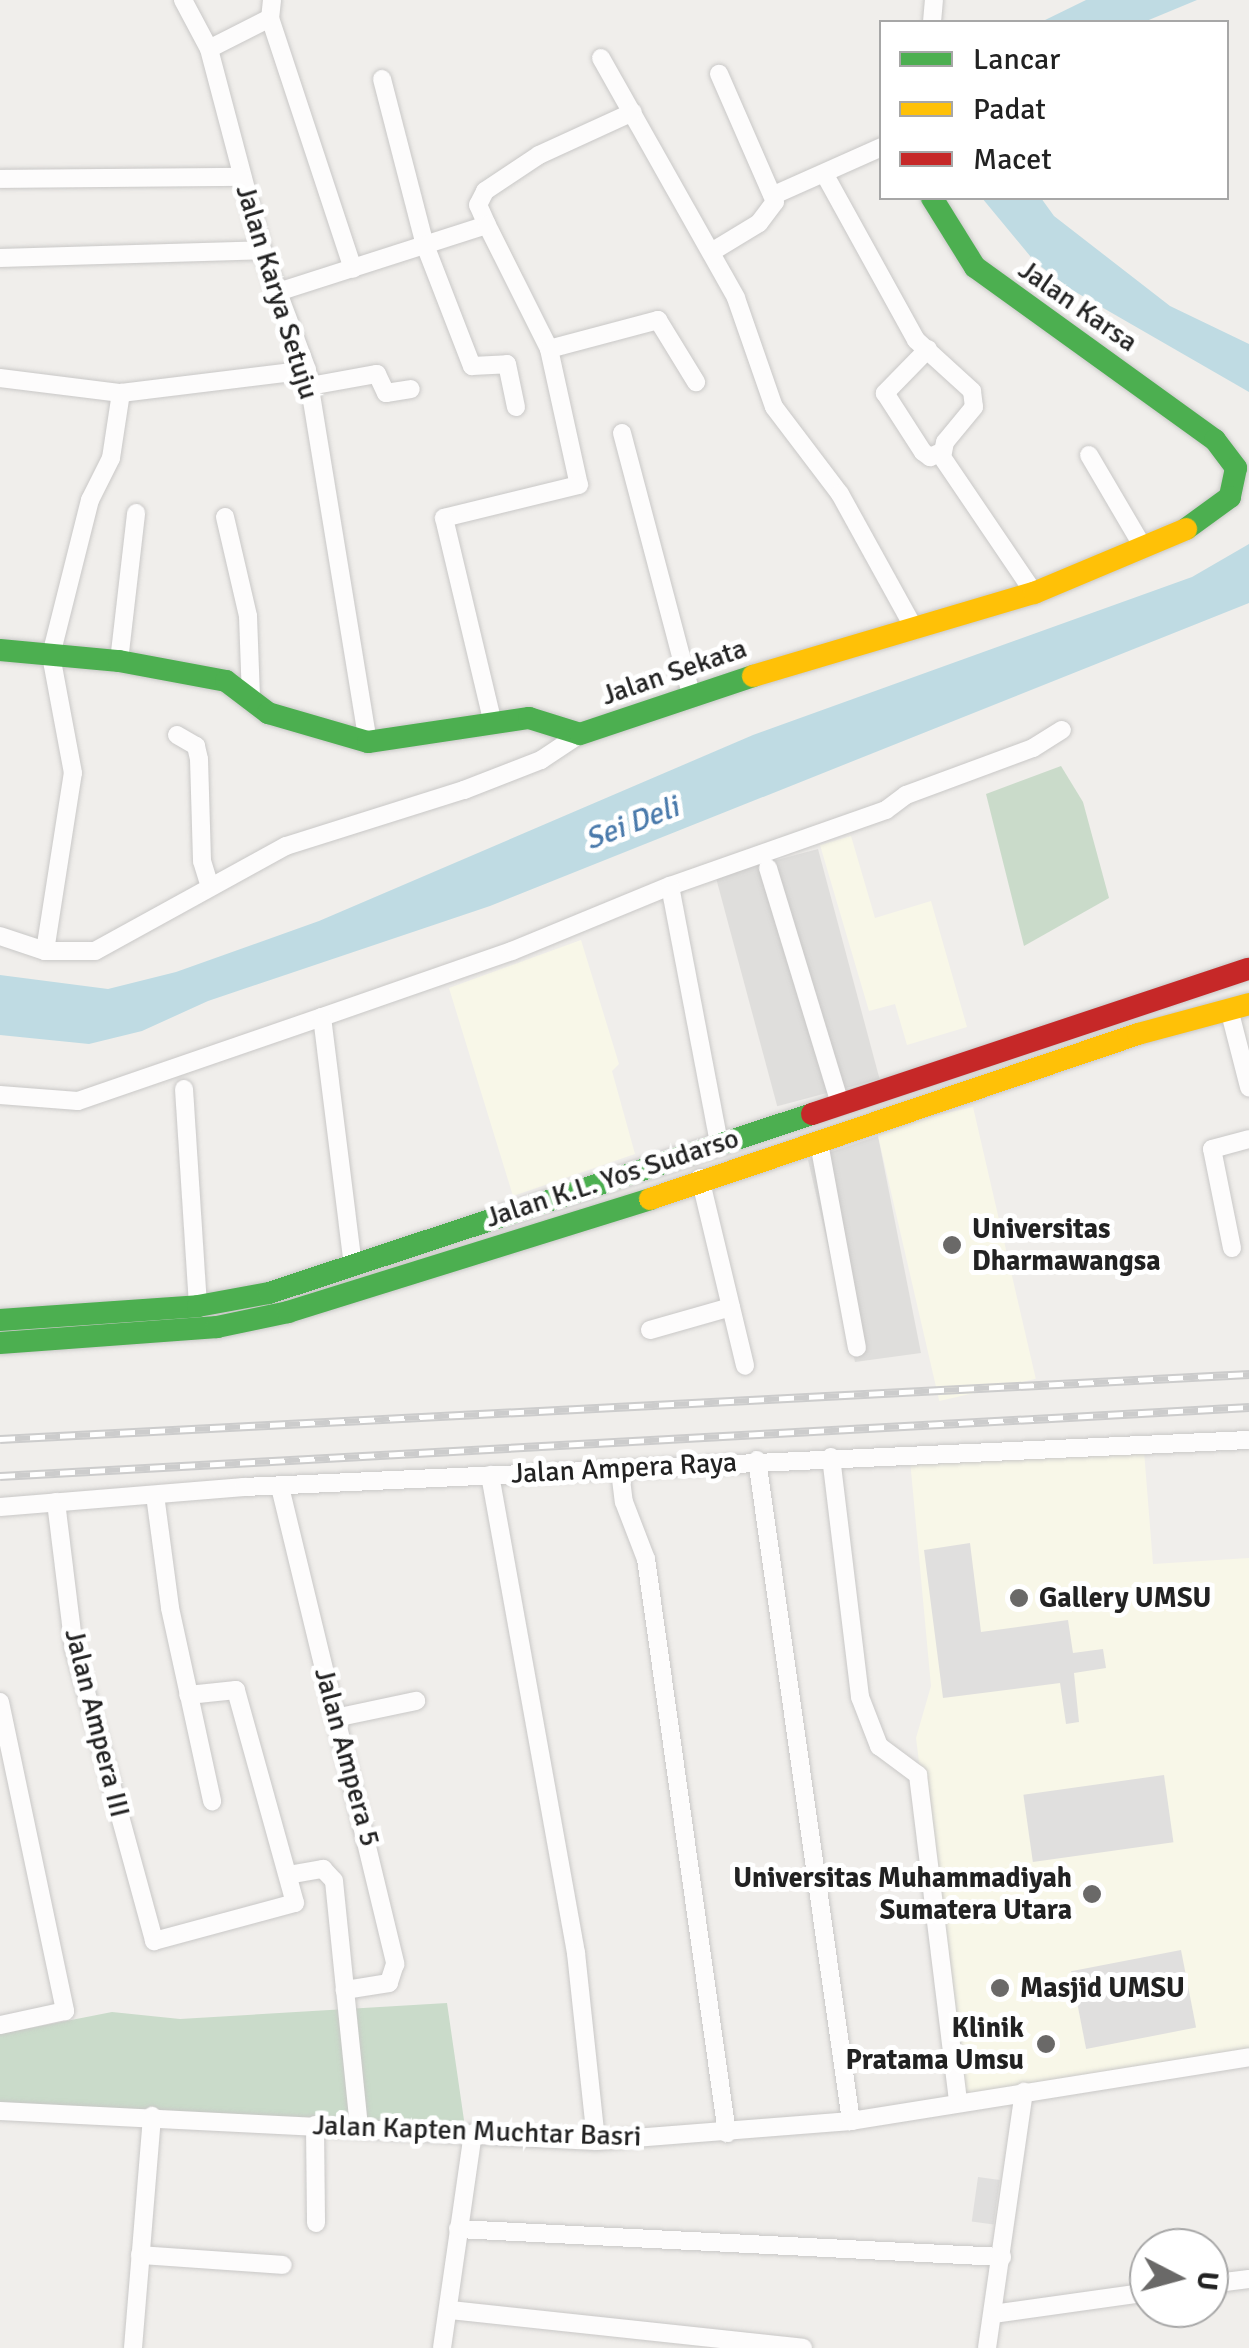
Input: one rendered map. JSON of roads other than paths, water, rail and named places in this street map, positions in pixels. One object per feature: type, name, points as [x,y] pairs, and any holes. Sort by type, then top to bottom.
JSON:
[{"type":"main road","name":"Jalan Karsa","points":[[933,200],[975,267],[1215,440]]},
{"type":"main road","name":"Jalan Sekata","points":[[0,650],[119,661],[226,681],[268,713],[306,728],[368,742],[536,718],[580,734],[691,694],[1034,593],[1197,524],[1230,498],[1236,468],[1215,440]]},
{"type":"main road","name":"Jalan K.L. Yos Sudarso","points":[[0,1320],[198,1306],[270,1293],[1249,969]]},
{"type":"main road","name":"Jalan K.L. Yos Sudarso","points":[[0,1343],[268,1317],[547,1234],[700,1178],[1239,1006]]},
{"type":"main road","points":[[923,1076],[934,1106]]},
{"type":"street","name":"Jalan Karya Setuju","points":[[183,0],[209,49],[240,177],[308,378],[368,742]]},
{"type":"street","points":[[209,49],[271,9],[353,270]]},
{"type":"street","points":[[601,58],[736,298],[765,390],[840,494],[915,630]]},
{"type":"street","points":[[713,252],[770,213],[774,195],[720,74]]},
{"type":"street","points":[[382,79],[425,245],[472,366],[507,364],[516,407]]},
{"type":"street","points":[[493,723],[444,518],[579,485],[548,349],[478,206],[485,190],[540,154],[632,112]]},
{"type":"street","points":[[774,195],[879,148]]},
{"type":"street","points":[[825,175],[888,298],[928,349],[960,374],[974,399],[941,452],[930,457],[885,392],[928,349]]},
{"type":"street","points":[[0,179],[240,177]]},
{"type":"street","points":[[281,291],[487,225]]},
{"type":"street","points":[[0,258],[262,250]]},
{"type":"street","points":[[548,349],[658,320],[696,382]]},
{"type":"street","points":[[0,378],[122,393],[377,374],[386,393],[411,388]]},
{"type":"street","points":[[45,952],[73,773],[52,655],[90,500],[111,458],[122,393]]},
{"type":"street","points":[[622,432],[691,694]]},
{"type":"street","points":[[941,452],[1034,593]]},
{"type":"street","points":[[1089,455],[1143,547]]},
{"type":"street","points":[[119,661],[136,513]]},
{"type":"street","points":[[225,517],[248,616],[251,697]]},
{"type":"street","points":[[0,1095],[78,1101],[512,951],[670,886],[886,810],[906,795],[1033,748],[1062,730]]},
{"type":"street","points":[[0,936],[45,952],[95,951],[209,884],[286,846],[540,760],[580,734]]},
{"type":"street","points":[[177,735],[196,746],[199,759],[202,856],[209,884]]},
{"type":"street","points":[[768,868],[840,1103]]},
{"type":"street","points":[[670,886],[718,1143]]},
{"type":"street","points":[[1239,1006],[1249,1087]]},
{"type":"street","points":[[322,1017],[353,1266]]},
{"type":"street","points":[[184,1089],[198,1306]]},
{"type":"street","points":[[1232,1248],[1212,1149],[1249,1139]]},
{"type":"street","points":[[819,1143],[857,1348]]},
{"type":"street","points":[[700,1178],[745,1366]]},
{"type":"street","points":[[650,1330],[732,1307]]},
{"type":"street","name":"Jalan Ampera Raya","points":[[0,1507],[757,1460],[1249,1440]]},
{"type":"street","points":[[831,1457],[860,1696],[879,1746],[918,1775],[958,2101]]},
{"type":"street","points":[[757,1460],[850,2122]]},
{"type":"street","points":[[620,1471],[624,1502],[646,1559],[727,2133]]},
{"type":"street","points":[[490,1475],[576,1953],[596,2142]]},
{"type":"street","name":"Jalan Ampera 5","points":[[280,1487],[395,1964],[390,1983],[345,1990]]},
{"type":"street","points":[[155,1495],[188,1696],[212,1802]]},
{"type":"street","name":"Jalan Ampera III","points":[[56,1502],[74,1648],[154,1941],[294,1904],[288,1874]]},
{"type":"street","points":[[188,1696],[236,1690],[288,1874],[317,1868],[331,1874],[359,2127]]},
{"type":"street","points":[[335,1718],[416,1701]]},
{"type":"street","points":[[0,1702],[65,2011],[0,2026]]},
{"type":"street","name":"Jalan Kapten Muchtar Basri","points":[[0,2111],[596,2142],[850,2122],[958,2101],[1249,2057]]},
{"type":"street","points":[[988,2348],[1024,2092]]},
{"type":"street","points":[[132,2348],[152,2116]]},
{"type":"street","points":[[314,2125],[316,2223]]},
{"type":"street","points":[[442,2348],[474,2133]]},
{"type":"street","points":[[458,2230],[1002,2257]]},
{"type":"street","points":[[140,2254],[283,2265]]},
{"type":"street","points":[[993,2314],[1129,2295]]},
{"type":"street","points":[[450,2310],[734,2344],[803,2348]]},
{"type":"water","points":[[1086,0],[1197,0],[1149,20],[1045,20]]},
{"type":"water","points":[[984,200],[1042,200],[1054,216],[1170,306],[1249,344],[1249,392],[1072,290],[1035,262]]},
{"type":"water","name":"Sei Deli","points":[[1249,544],[1249,603],[490,906],[208,1001],[142,1031],[89,1044],[0,1035],[0,975],[108,989],[176,972],[319,921],[753,735],[1192,577]]},
{"type":"railway","points":[[0,1439],[1249,1374]]},
{"type":"railway","points":[[0,1476],[1249,1407]]},
{"type":"place","name":"Universitas Dharmawangsa","points":[[952,1245]]},
{"type":"place","name":"Gallery UMSU","points":[[1019,1598]]},
{"type":"place","name":"Universitas Muhammadiyah Sumatera Utara","points":[[1092,1894]]},
{"type":"place","name":"Masjid UMSU","points":[[1000,1988]]},
{"type":"place","name":"Klinik Pratama Umsu","points":[[1046,2044]]}]
